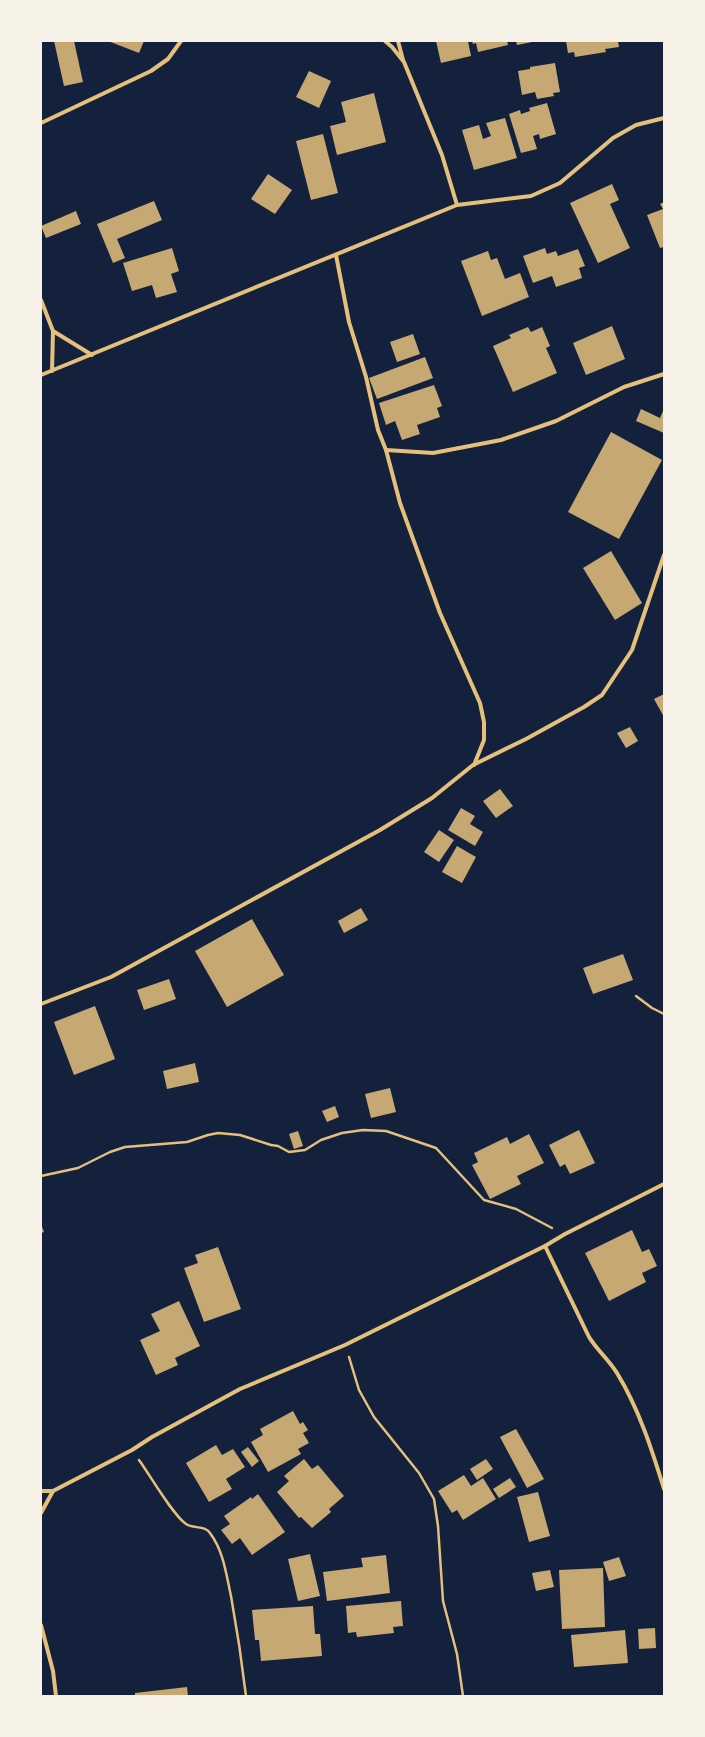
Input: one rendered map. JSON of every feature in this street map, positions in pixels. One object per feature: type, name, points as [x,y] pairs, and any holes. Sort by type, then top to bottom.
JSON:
[{"type":"street","points":[[41,123],[151,71],[168,59],[181,41]]},
{"type":"street","points":[[386,41],[404,62]]},
{"type":"street","points":[[398,41],[404,62],[442,155],[457,205]]},
{"type":"street","points":[[41,375],[457,205],[531,196],[560,183],[613,138],[636,125],[664,118]]},
{"type":"street","points":[[336,255],[349,322],[366,377],[378,430],[386,450],[400,503],[440,612],[480,703],[484,722],[484,740],[473,765]]},
{"type":"street","points":[[41,300],[54,331],[52,371]]},
{"type":"street","points":[[54,331],[92,355]]},
{"type":"street","points":[[386,450],[433,453],[501,440],[556,421],[624,387],[664,374]]},
{"type":"street","points":[[41,1004],[111,977],[380,830],[432,798],[473,765],[523,741],[584,707],[602,695],[632,650],[664,555]]},
{"type":"street","points":[[41,1491],[53,1491],[132,1450],[152,1437],[240,1389],[345,1345],[545,1246],[565,1234],[664,1184]]},
{"type":"street","points":[[545,1246],[588,1338],[616,1371],[626,1388],[652,1449],[664,1489]]},
{"type":"street","points":[[41,1513],[53,1491]]},
{"type":"street","points":[[41,1625],[53,1671],[56,1696]]},
{"type":"path","points":[[636,996],[652,1008],[664,1014]]},
{"type":"path","points":[[41,1176],[78,1168],[110,1152],[125,1147],[187,1142],[218,1133],[240,1135],[278,1146],[289,1152],[305,1150],[321,1140],[342,1133],[363,1130],[386,1131],[436,1148],[484,1200],[516,1209],[565,1234]]},
{"type":"path","points":[[345,1345],[359,1390],[374,1417],[419,1473],[434,1499],[438,1526],[443,1601],[457,1654],[463,1696]]},
{"type":"path","points":[[132,1450],[177,1515],[185,1524],[194,1528],[201,1527],[209,1531],[221,1552],[224,1559],[240,1644],[246,1696]]},
{"type":"building","points":[[54,41],[74,41],[83,82],[64,86]]},
{"type":"building","points":[[108,41],[144,41],[139,53]]},
{"type":"building","points":[[436,41],[468,41],[471,56],[441,63]]},
{"type":"building","points":[[472,41],[507,41],[508,45],[478,52],[476,43],[473,44]]},
{"type":"building","points":[[516,41],[532,41],[532,42],[517,45]]},
{"type":"building","points":[[566,41],[618,41],[619,47],[605,49],[606,52],[575,57],[574,52],[568,53]]},
{"type":"building","points":[[555,63],[560,92],[553,93],[554,96],[537,99],[535,92],[522,95],[518,71],[530,69],[530,67]]},
{"type":"building","points":[[309,71],[331,81],[319,108],[296,97]]},
{"type":"building","points":[[374,93],[386,142],[337,155],[330,126],[346,122],[341,102]]},
{"type":"building","points":[[547,103],[556,134],[540,139],[539,134],[533,136],[537,149],[521,153],[509,114],[520,110],[521,114],[530,111],[529,108]]},
{"type":"building","points":[[505,118],[517,158],[474,170],[462,130],[479,125],[483,139],[491,136],[486,123]]},
{"type":"building","points":[[323,134],[338,193],[311,200],[296,141]]},
{"type":"building","points":[[268,174],[292,190],[275,214],[251,199]]},
{"type":"building","points":[[612,184],[619,200],[610,204],[630,248],[598,263],[570,203]]},
{"type":"building","points":[[154,201],[162,220],[117,239],[125,258],[113,263],[97,224]]},
{"type":"building","points":[[664,202],[664,247],[660,248],[647,215],[663,209],[660,204]]},
{"type":"building","points":[[76,211],[81,224],[46,238],[41,226]]},
{"type":"building","points":[[172,248],[179,271],[171,274],[177,292],[156,298],[152,285],[132,291],[123,263]]},
{"type":"building","points":[[545,248],[547,254],[556,251],[558,256],[578,249],[585,266],[579,268],[582,278],[556,287],[552,276],[533,283],[523,256]]},
{"type":"building","points":[[488,251],[491,260],[497,258],[505,279],[520,273],[529,297],[482,316],[461,261]]},
{"type":"building","points":[[612,326],[625,359],[586,375],[573,343]]},
{"type":"building","points":[[528,327],[531,332],[542,327],[550,346],[546,348],[557,373],[513,392],[493,346],[511,338],[509,335]]},
{"type":"building","points":[[413,334],[420,354],[397,362],[390,342]]},
{"type":"building","points":[[425,357],[433,378],[377,399],[369,378]]},
{"type":"building","points":[[434,385],[442,406],[437,408],[440,417],[417,425],[420,434],[402,440],[395,421],[386,425],[379,403]]},
{"type":"building","points":[[641,409],[660,418],[664,409],[664,433],[636,421]]},
{"type":"building","points":[[611,432],[662,460],[619,539],[568,512]]},
{"type":"building","points":[[611,551],[642,603],[615,620],[583,568]]},
{"type":"building","points":[[664,694],[664,717],[654,699]]},
{"type":"building","points":[[630,727],[638,741],[626,748],[617,733]]},
{"type":"building","points":[[500,789],[513,806],[496,818],[483,801]]},
{"type":"building","points":[[461,808],[475,816],[470,824],[483,832],[475,846],[448,830]]},
{"type":"building","points":[[439,830],[454,840],[439,862],[424,852]]},
{"type":"building","points":[[457,846],[476,857],[462,883],[442,872]]},
{"type":"building","points":[[361,908],[368,920],[344,933],[338,921]]},
{"type":"building","points":[[252,919],[284,975],[227,1007],[195,951]]},
{"type":"building","points":[[623,954],[633,980],[593,994],[583,968]]},
{"type":"building","points":[[169,979],[176,999],[144,1010],[137,990]]},
{"type":"building","points":[[95,1006],[115,1059],[74,1075],[54,1022]]},
{"type":"building","points":[[195,1063],[199,1082],[167,1089],[163,1071]]},
{"type":"building","points":[[390,1088],[396,1112],[371,1118],[365,1094]]},
{"type":"building","points":[[335,1106],[339,1117],[327,1122],[322,1111]]},
{"type":"building","points":[[579,1130],[595,1163],[570,1174],[565,1164],[560,1167],[549,1145]]},
{"type":"building","points":[[298,1131],[303,1146],[294,1149],[289,1134]]},
{"type":"building","points":[[529,1134],[544,1163],[517,1176],[521,1184],[490,1199],[472,1165],[478,1162],[474,1153],[507,1137],[510,1144]]},
{"type":"building","points":[[41,1224],[44,1232],[41,1233]]},
{"type":"building","points":[[632,1230],[642,1252],[649,1249],[657,1266],[642,1273],[646,1282],[609,1301],[585,1253]]},
{"type":"building","points":[[218,1247],[241,1309],[204,1322],[184,1268],[198,1263],[195,1255]]},
{"type":"building","points":[[179,1301],[200,1346],[175,1358],[178,1365],[156,1375],[140,1340],[160,1331],[151,1314]]},
{"type":"building","points":[[293,1411],[300,1424],[303,1422],[308,1430],[303,1433],[309,1443],[298,1449],[301,1454],[268,1472],[251,1442],[263,1435],[260,1429]]},
{"type":"building","points":[[516,1429],[544,1479],[527,1488],[500,1437]]},
{"type":"building","points":[[216,1445],[222,1455],[233,1449],[245,1467],[226,1479],[232,1489],[209,1502],[186,1463]]},
{"type":"building","points":[[248,1447],[259,1461],[252,1467],[241,1452]]},
{"type":"building","points":[[304,1459],[312,1469],[318,1465],[344,1496],[329,1509],[331,1512],[312,1528],[301,1517],[299,1518],[277,1492],[289,1481],[284,1476]]},
{"type":"building","points":[[486,1459],[493,1469],[477,1480],[470,1469]]},
{"type":"building","points":[[464,1475],[471,1486],[483,1478],[496,1499],[463,1520],[457,1510],[452,1513],[438,1491]]},
{"type":"building","points":[[510,1478],[516,1487],[499,1498],[493,1489]]},
{"type":"building","points":[[538,1492],[550,1536],[529,1542],[517,1497]]},
{"type":"building","points":[[258,1494],[285,1532],[252,1555],[240,1538],[232,1544],[221,1530],[230,1524],[224,1516],[251,1497],[252,1499]]},
{"type":"building","points":[[310,1554],[320,1596],[298,1601],[288,1559]]},
{"type":"building","points":[[386,1555],[390,1593],[327,1601],[323,1572],[363,1567],[361,1558]]},
{"type":"building","points":[[619,1557],[626,1576],[609,1581],[603,1562]]},
{"type":"building","points":[[603,1568],[605,1627],[562,1629],[559,1570]]},
{"type":"building","points":[[550,1570],[554,1587],[536,1591],[532,1573]]},
{"type":"building","points":[[401,1601],[403,1626],[393,1627],[394,1633],[357,1637],[356,1632],[348,1633],[346,1606]]},
{"type":"building","points":[[313,1606],[315,1634],[320,1634],[322,1656],[261,1661],[259,1640],[255,1640],[252,1610]]},
{"type":"building","points":[[655,1628],[656,1648],[639,1649],[638,1629]]},
{"type":"building","points":[[625,1630],[628,1663],[574,1667],[571,1635]]},
{"type":"building","points":[[187,1687],[188,1696],[135,1696],[135,1693]]}]
